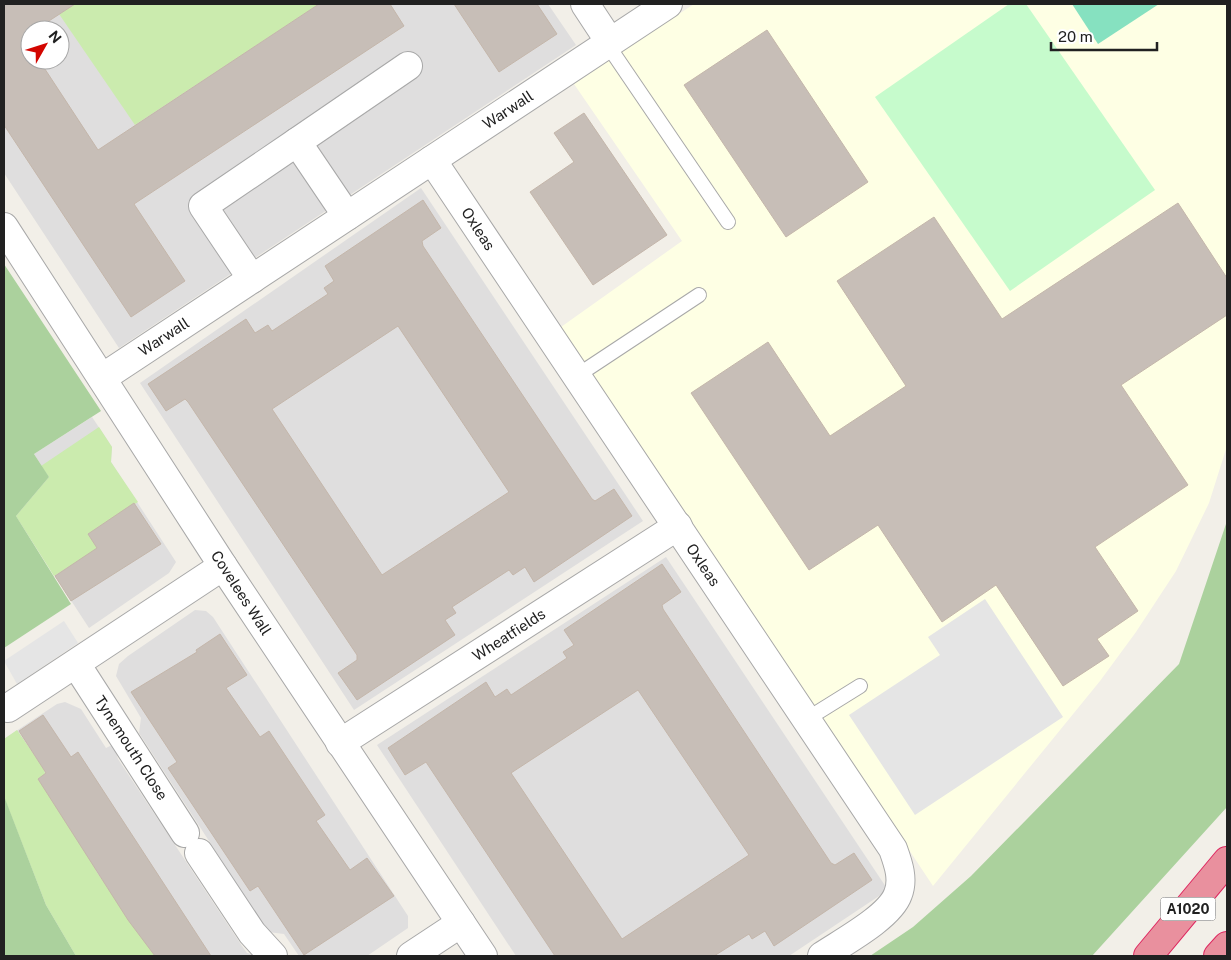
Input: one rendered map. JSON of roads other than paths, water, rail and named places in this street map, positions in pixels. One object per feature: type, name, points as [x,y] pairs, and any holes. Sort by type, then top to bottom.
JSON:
[{"type":"highway","name":"A1020","points":[[1148,956],[1227,862]]},
{"type":"highway","points":[[1218,956],[1227,946]]},
{"type":"street","points":[[585,4],[609,43]]},
{"type":"street","name":"Warwall","points":[[102,378],[668,4]]},
{"type":"street","points":[[252,279],[203,206],[408,66]]},
{"type":"street","points":[[297,142],[347,216]]},
{"type":"street","name":"Oxleas","points":[[432,160],[575,377],[678,526],[893,849],[900,870],[899,892],[884,913],[822,956]]},
{"type":"street","name":"Covelees Wall","points":[[4,228],[223,566],[483,956]]},
{"type":"street","name":"Wheatfields","points":[[340,743],[678,526]]},
{"type":"street","points":[[8,708],[223,566]]},
{"type":"street","name":"Tynemouth Close","points":[[76,664],[252,933],[273,956]]},
{"type":"street","points":[[411,956],[461,923]]},
{"type":"lane","points":[[609,43],[728,222]]},
{"type":"lane","points":[[575,377],[699,295]]},
{"type":"lane","points":[[807,719],[860,686]]}]
